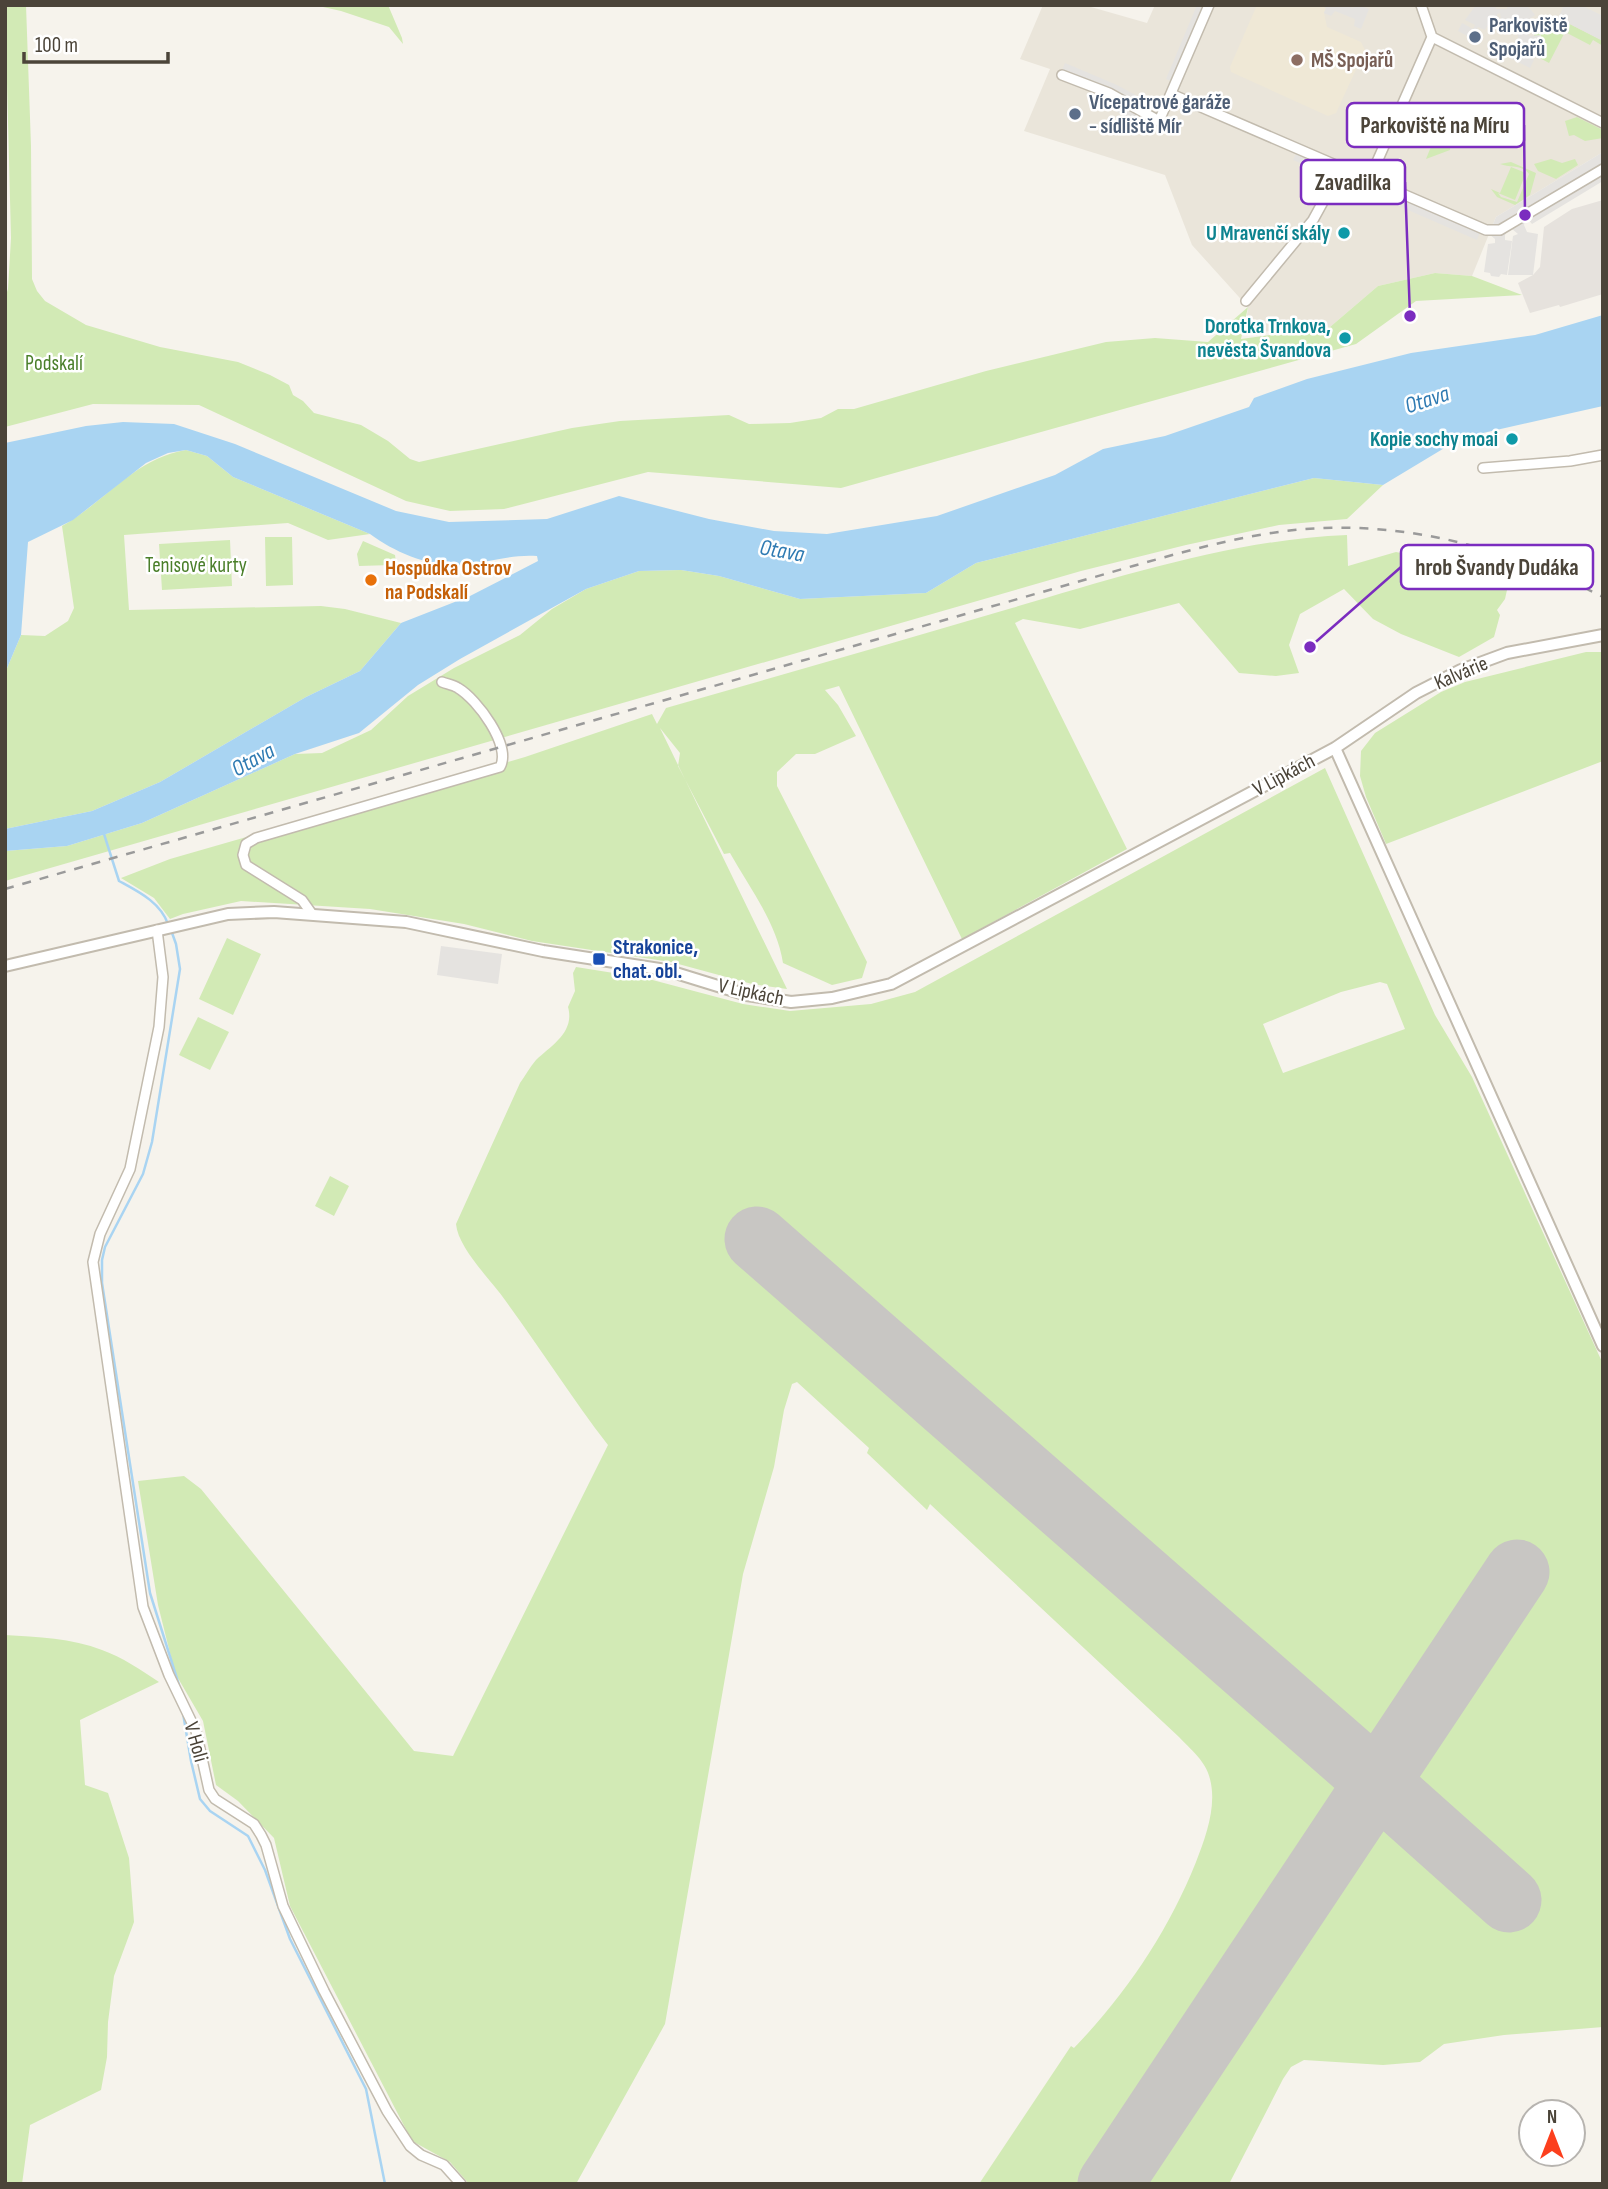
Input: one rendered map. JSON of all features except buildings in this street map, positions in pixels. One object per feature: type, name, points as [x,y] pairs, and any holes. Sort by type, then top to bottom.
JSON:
[{"type":"street","points":[[1062,75],[1109,93],[1159,121],[1209,5]]},
{"type":"street","points":[[1421,5],[1433,37],[1603,123]]},
{"type":"street","points":[[1369,180],[1433,37]]},
{"type":"street","points":[[1171,94],[1486,230],[1500,230],[1603,169]]},
{"type":"street","points":[[1246,301],[1313,220],[1324,200],[1321,171],[1339,167]]},
{"type":"street","points":[[1483,467],[1570,461],[1603,455]]},
{"type":"street","name":"Kalvárie","points":[[1335,748],[1416,693],[1461,670],[1507,653],[1603,635]]},
{"type":"street","points":[[312,914],[302,900],[246,865],[243,855],[246,844],[256,838],[490,772],[500,767],[503,762],[495,729],[460,688],[442,682]]},
{"type":"street","points":[[1335,748],[1603,1346]]},
{"type":"street","name":"V Lipkách","points":[[5,966],[228,914],[274,912],[405,922],[543,951],[666,970],[747,995],[791,1002],[832,998],[891,984],[1335,748]]},
{"type":"street","name":"V Holi","points":[[157,930],[163,977],[159,1027],[130,1169],[100,1234],[93,1262],[143,1607],[169,1675],[196,1731],[209,1790],[215,1799],[254,1824],[267,1845],[283,1906],[387,2112],[410,2146],[421,2155],[444,2165],[461,2184]]},
{"type":"shaded area","points":[[1043,5],[1084,5],[1147,23],[1155,5],[1603,5],[1603,152],[1496,217],[1472,276],[1435,273],[1378,286],[1330,327],[1245,333],[1248,307],[1192,245],[1165,175],[1024,131],[1050,69],[1020,59]]},
{"type":"shaded area","points":[[1197,5],[1206,5],[1173,82],[1166,79]]},
{"type":"shaded area","name":"MŠ Spojařů","points":[[1257,5],[1322,5],[1326,8],[1324,13],[1327,27],[1361,42],[1365,50],[1336,113],[1328,116],[1231,72],[1230,67]]},
{"type":"shaded area","points":[[1322,5],[1351,5],[1352,9],[1359,5],[1369,9],[1361,29],[1354,26],[1355,19],[1335,11],[1331,16],[1324,13],[1326,8]]},
{"type":"shaded area","name":"Parkoviště Spojařů","points":[[1476,5],[1495,5],[1496,9],[1507,9],[1508,5],[1526,5],[1532,11],[1535,15],[1525,22],[1529,36],[1541,35],[1541,39],[1536,56],[1530,53],[1528,56],[1534,60],[1530,68],[1510,58],[1514,50],[1520,53],[1522,50],[1516,46],[1517,29],[1522,26],[1520,24],[1515,27],[1508,20],[1501,19],[1500,13],[1485,30],[1478,27],[1476,31],[1483,34],[1479,42],[1458,31],[1462,23],[1473,29],[1475,25],[1465,20]]},
{"type":"shaded area","points":[[1559,5],[1581,5],[1603,16],[1603,41],[1558,18],[1563,8]]},
{"type":"shaded area","points":[[1065,63],[1117,85],[1152,104],[1142,127],[1111,108],[1117,99],[1060,75]]},
{"type":"shaded area","points":[[1603,152],[1603,181],[1532,224],[1528,219],[1525,221],[1527,232],[1538,234],[1533,275],[1508,275],[1513,236],[1518,234],[1512,229],[1505,235],[1505,240],[1512,241],[1507,275],[1491,276],[1490,273],[1484,272],[1488,244],[1495,243],[1495,239],[1489,234],[1496,217]]},
{"type":"shaded area","points":[[1296,154],[1480,232],[1477,240],[1293,160]]},
{"type":"shaded area","points":[[1603,200],[1603,294],[1530,313],[1518,283],[1533,275],[1540,267],[1544,227],[1572,209]]},
{"type":"shaded area","points":[[441,946],[502,954],[498,984],[437,975]]},
{"type":"green space","name":"Podskalí","points":[[5,5],[26,5],[32,279],[45,301],[86,325],[160,347],[238,362],[270,375],[289,385],[293,395],[314,413],[361,425],[388,441],[410,459],[419,462],[572,428],[620,421],[729,415],[749,424],[790,423],[821,418],[838,409],[854,409],[986,371],[1106,342],[1155,338],[1208,342],[1248,307],[1241,339],[1330,327],[1378,286],[1435,273],[1472,276],[1522,295],[1416,301],[1356,344],[841,488],[648,472],[504,509],[450,511],[406,501],[199,405],[93,404],[5,427],[5,298],[11,238]]},
{"type":"green space","points":[[314,5],[388,5],[403,44],[389,27]]},
{"type":"green space","points":[[1558,18],[1603,41],[1603,46],[1593,40],[1590,45],[1565,32],[1549,63],[1536,56],[1541,36],[1534,36],[1535,32]]},
{"type":"green space","points":[[1461,102],[1493,116],[1486,132],[1476,126],[1466,130],[1457,109]]},
{"type":"green space","points":[[1443,117],[1460,124],[1463,131],[1451,137],[1450,150],[1426,159]]},
{"type":"green space","points":[[1577,117],[1603,130],[1603,138],[1585,141],[1574,135],[1569,136],[1565,121]]},
{"type":"green space","points":[[1551,159],[1562,163],[1575,159],[1578,165],[1556,179],[1538,171],[1534,164]]},
{"type":"green space","points":[[1511,162],[1536,173],[1530,195],[1515,205],[1497,197],[1491,189],[1500,193],[1511,167],[1526,173],[1515,200],[1498,193],[1501,197],[1517,202],[1529,174],[1519,167],[1500,164]]},
{"type":"green space","points":[[186,450],[207,456],[233,477],[370,534],[328,540],[288,523],[124,535],[129,610],[321,606],[401,623],[360,671],[306,697],[160,782],[92,811],[5,829],[5,673],[21,635],[45,636],[68,621],[74,608],[62,526],[136,471],[151,462]]},
{"type":"green space","points":[[1314,478],[1383,485],[1347,519],[1279,525],[1081,571],[5,881],[5,851],[67,846],[142,823],[295,754],[322,753],[371,730],[408,696],[454,668],[520,635],[552,609],[586,589],[639,571],[681,570],[719,576],[800,599],[926,593],[976,563]]},
{"type":"green space","points":[[1347,535],[1348,566],[1396,552],[1466,566],[1509,581],[1505,599],[1497,610],[1500,615],[1494,637],[1459,657],[1401,634],[1373,619],[1344,589],[1300,614],[1289,645],[1299,673],[1276,676],[1239,673],[1179,603],[1080,629],[1023,619],[1015,623],[1127,849],[962,939],[839,686],[825,690],[838,705],[856,736],[815,754],[796,754],[777,772],[777,786],[867,962],[862,978],[832,985],[783,963],[775,934],[761,906],[730,853],[724,854],[685,780],[787,989],[752,984],[671,962],[532,941],[464,924],[370,909],[241,901],[170,919],[154,898],[121,878],[170,859],[525,757],[652,714],[657,724],[666,708],[1178,561],[1263,544]],"holes":[[[660,728],[680,753],[678,765]]]},
{"type":"green space","points":[[265,537],[292,537],[293,585],[266,586]]},
{"type":"green space","name":"Tenisové kurty","points":[[230,540],[232,586],[162,590],[159,544]]},
{"type":"green space","points":[[363,541],[395,555],[396,562],[392,565],[359,566],[357,554]]},
{"type":"green space","points":[[1586,652],[1603,652],[1603,761],[1386,844],[1360,776],[1361,751],[1375,733],[1441,692],[1465,682]]},
{"type":"green space","points":[[1325,768],[1435,1015],[1472,1077],[1603,1364],[1603,2027],[1504,2035],[1444,2044],[1420,2062],[1383,2065],[1304,2060],[1291,2067],[1283,2079],[1229,2184],[979,2184],[1071,2046],[1074,2048],[1111,2006],[1159,1937],[1185,1888],[1203,1842],[1211,1810],[1210,1779],[1201,1761],[1179,1737],[930,1504],[927,1510],[867,1453],[869,1448],[797,1382],[792,1384],[784,1410],[774,1467],[743,1574],[665,2024],[576,2184],[469,2184],[450,2162],[412,2141],[290,1906],[274,1838],[238,1801],[216,1785],[203,1721],[175,1673],[158,1605],[138,1481],[184,1476],[201,1489],[414,1751],[453,1756],[608,1445],[469,1253],[456,1224],[520,1083],[536,1060],[565,1031],[569,1016],[568,1007],[575,991],[573,973],[576,967],[645,978],[743,1004],[790,1011],[871,1004],[915,992]],"holes":[[[1380,982],[1387,984],[1405,1029],[1283,1073],[1263,1024],[1341,992]]]},
{"type":"green space","points":[[227,938],[261,954],[233,1015],[199,999]]},
{"type":"green space","points":[[198,1017],[229,1032],[210,1070],[179,1055]]},
{"type":"green space","points":[[330,1176],[349,1186],[334,1216],[315,1206]]},
{"type":"green space","points":[[5,1635],[54,1639],[91,1646],[124,1660],[159,1682],[80,1720],[85,1785],[108,1793],[129,1858],[134,1922],[114,1976],[107,2057],[101,2090],[30,2125],[22,2184],[5,2184]]},
{"type":"water","name":"Otava","points":[[1603,315],[1603,406],[1461,438],[1383,485],[1314,478],[976,563],[926,593],[800,599],[719,576],[681,570],[639,571],[586,589],[460,659],[418,685],[359,733],[295,754],[142,823],[67,846],[5,851],[5,829],[92,811],[160,782],[306,697],[360,671],[401,623],[470,596],[538,561],[537,556],[527,556],[462,565],[425,561],[402,553],[370,534],[233,477],[207,456],[186,450],[168,453],[146,463],[73,520],[28,542],[21,635],[5,673],[5,443],[86,426],[123,422],[174,424],[235,444],[396,511],[449,522],[547,519],[619,496],[709,519],[774,531],[827,534],[937,516],[1055,475],[1103,449],[1165,436],[1249,407],[1254,398],[1307,379],[1411,353],[1535,335]]},
{"type":"waterway","points":[[104,834],[119,881],[154,904],[168,924]]},
{"type":"waterway","points":[[171,930],[180,969],[152,1142],[143,1174],[105,1247],[102,1283],[150,1593],[179,1685]]},
{"type":"waterway","points":[[183,1713],[200,1799],[210,1811],[248,1836],[265,1870],[290,1939],[366,2089],[385,2184]]},
{"type":"runway","points":[[757,1239],[1509,1900]]},
{"type":"runway","points":[[1110,2184],[1517,1572]]},
{"type":"railway","points":[[5,889],[1133,566],[1253,536],[1334,528],[1414,533],[1492,551],[1530,564],[1603,597]]},
{"type":"place","name":"Parkoviště Spojařů","points":[[1475,37]]},
{"type":"place","name":"MŠ Spojařů","points":[[1297,60]]},
{"type":"place","name":"Vícepatrové garáže - sídliště Mír","points":[[1075,114]]},
{"type":"place","name":"Parkoviště na Míru","points":[[1525,215]]},
{"type":"place","name":"U Mravenčí skály","points":[[1344,233]]},
{"type":"place","name":"Zavadilka","points":[[1410,316]]},
{"type":"place","name":"Dorotka Trnkova, nevěsta Švandova","points":[[1345,338]]},
{"type":"place","name":"Kopie sochy moai","points":[[1512,439]]},
{"type":"place","name":"Hospůdka Ostrov na Podskalí","points":[[371,580]]},
{"type":"place","name":"hrob Švandy Dudáka","points":[[1310,647]]},
{"type":"place","name":"Strakonice, chat. obl.","points":[[599,959]]}]
